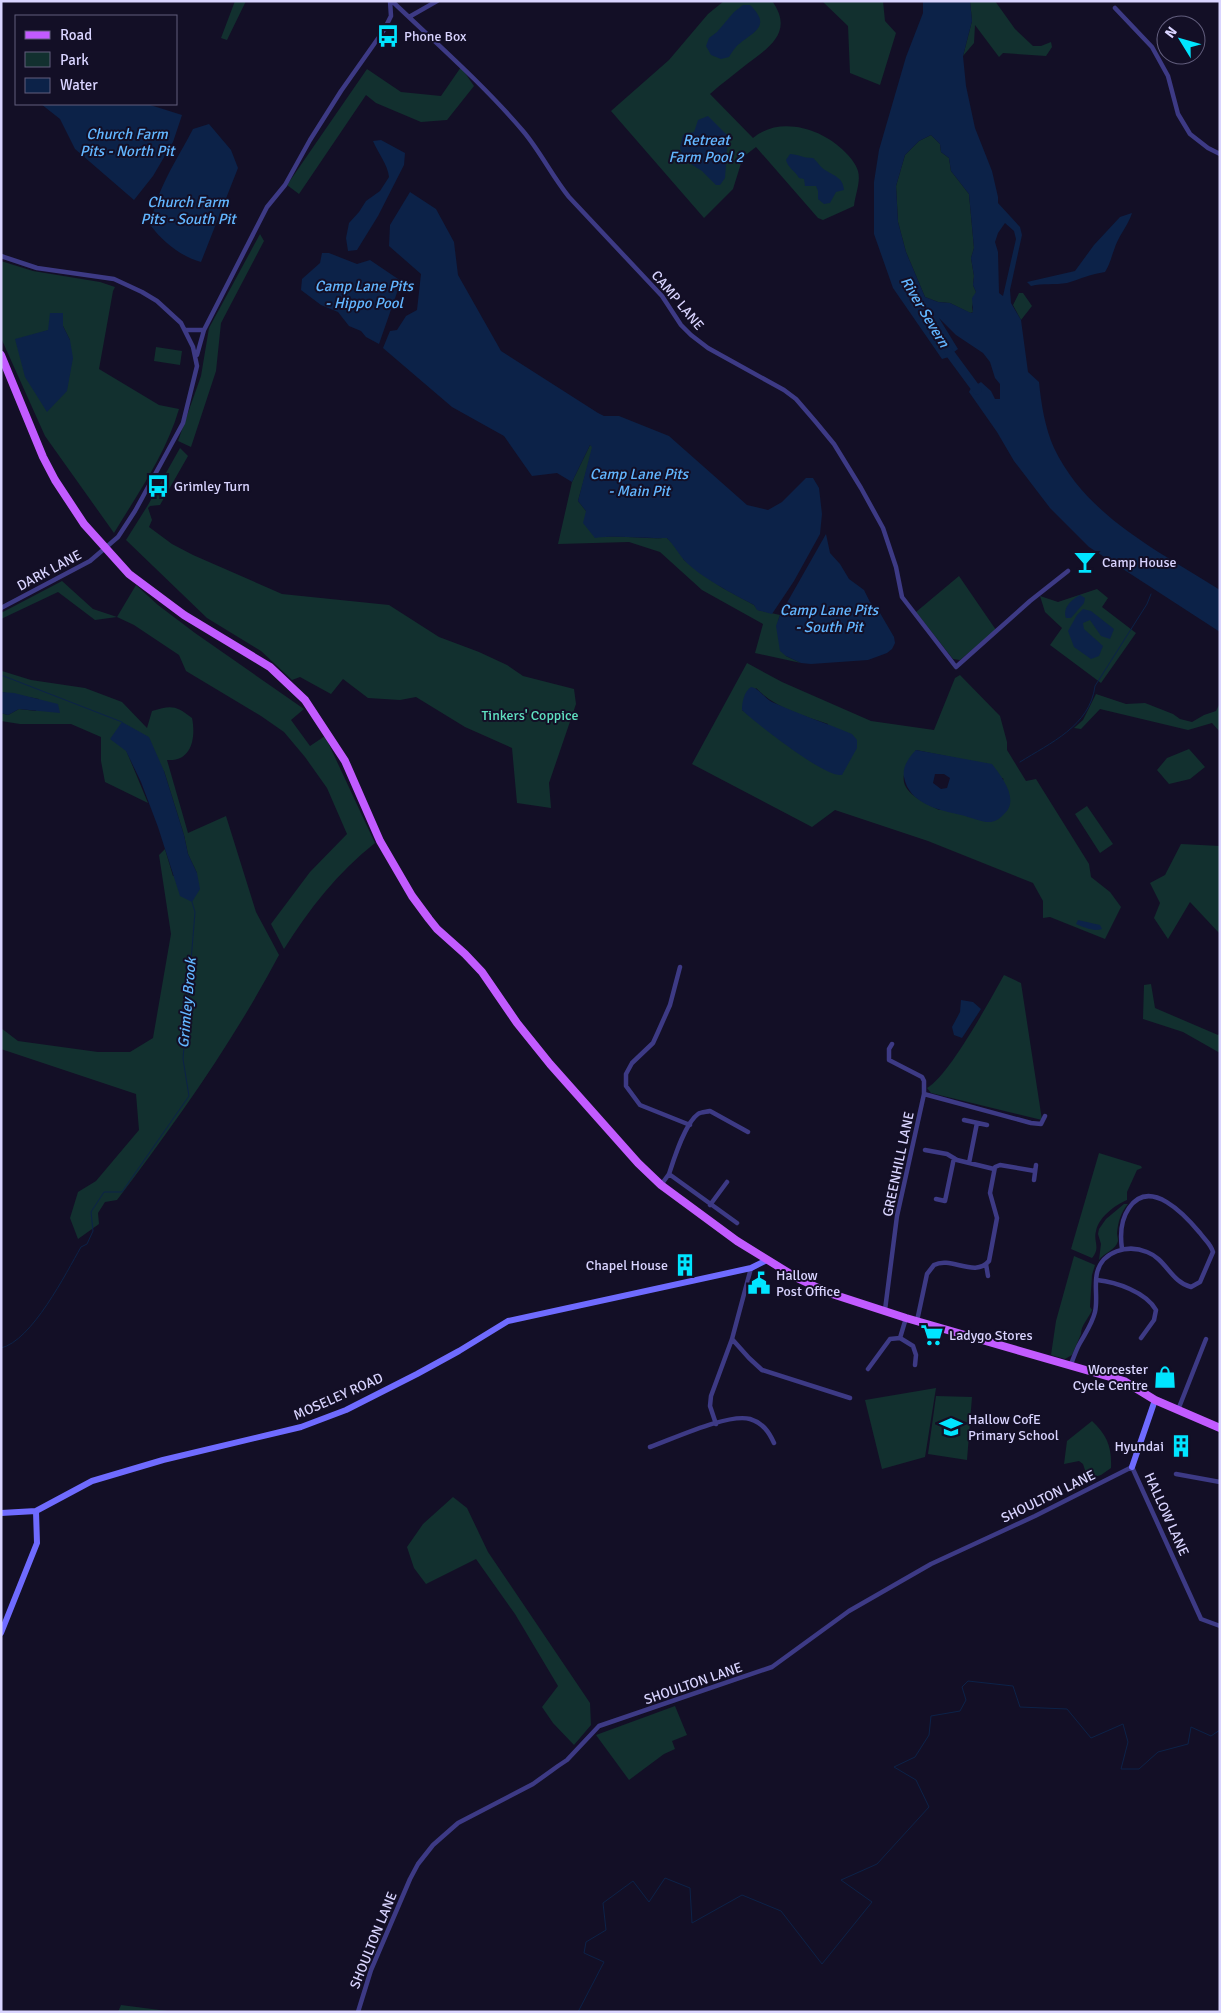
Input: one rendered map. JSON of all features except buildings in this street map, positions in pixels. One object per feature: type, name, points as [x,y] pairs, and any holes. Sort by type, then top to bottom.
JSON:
[{"type":"main road","points":[[1,355],[43,457],[55,480],[84,524],[129,574],[184,615],[270,667],[305,700],[344,761],[380,841],[412,896],[437,929],[482,972],[517,1023],[550,1064],[638,1163],[662,1185],[737,1241],[797,1278],[829,1292],[906,1318],[1071,1364],[1124,1381],[1156,1400],[1220,1428]]},
{"type":"street","name":"CAMP LANE","points":[[391,1],[459,62],[495,99],[525,133],[556,181],[569,197],[662,296],[681,325],[708,348],[790,394],[816,421],[834,444],[883,528],[896,567],[902,597],[956,667],[1030,601],[1068,571]]},
{"type":"street","points":[[391,1],[391,16],[402,10]]},
{"type":"street","points":[[409,17],[437,1]]},
{"type":"street","points":[[1115,8],[1152,47],[1168,76],[1178,114],[1190,134],[1208,148],[1220,154]]},
{"type":"street","name":"DARK LANE","points":[[1,608],[90,561],[118,537],[183,423],[197,366],[196,356],[204,330],[267,207],[284,185],[341,91],[384,30],[391,16]]},
{"type":"street","points":[[1,256],[37,268],[114,279],[157,301],[186,330],[196,356]]},
{"type":"street","points":[[186,330],[204,330]]},
{"type":"street","points":[[680,967],[670,1005],[658,1032],[653,1043],[632,1063],[626,1074],[626,1086],[640,1105],[647,1110],[690,1125]]},
{"type":"street","points":[[892,1044],[889,1050],[889,1060],[922,1077],[924,1081],[924,1094],[1031,1123],[1041,1124],[1046,1116]]},
{"type":"street","name":"GREENHILL LANE","points":[[885,1310],[897,1216],[924,1094]]},
{"type":"street","points":[[662,1185],[669,1174],[677,1149],[698,1114],[710,1111],[748,1132]]},
{"type":"street","points":[[964,1120],[987,1125]]},
{"type":"street","points":[[968,1163],[977,1123]]},
{"type":"street","points":[[925,1150],[947,1154],[968,1163],[994,1169],[1000,1165],[1035,1171]]},
{"type":"street","points":[[936,1199],[944,1201],[954,1158]]},
{"type":"street","points":[[1034,1180],[1036,1165]]},
{"type":"street","points":[[918,1321],[927,1274],[934,1265],[944,1262],[973,1267],[986,1264],[990,1259],[997,1218],[990,1193],[994,1169]]},
{"type":"street","points":[[669,1174],[736,1223]]},
{"type":"street","points":[[710,1205],[727,1182]]},
{"type":"street","points":[[1071,1364],[1096,1311],[1096,1280],[1099,1268],[1107,1257],[1122,1249],[1138,1249],[1154,1255],[1163,1261],[1180,1282],[1192,1287],[1200,1282],[1213,1252],[1209,1243],[1181,1212],[1162,1200],[1148,1196],[1137,1200],[1126,1211],[1121,1227],[1122,1249]]},
{"type":"street","name":"MOSELEY ROAD","points":[[36,1511],[92,1481],[163,1460],[301,1427],[346,1410],[442,1360],[508,1321],[751,1268],[767,1260]]},
{"type":"street","points":[[986,1264],[988,1276]]},
{"type":"street","points":[[716,1424],[710,1406],[711,1396],[732,1339],[751,1268]]},
{"type":"street","points":[[1096,1280],[1125,1288],[1153,1304],[1156,1310],[1154,1320],[1141,1338]]},
{"type":"street","points":[[900,1338],[906,1318]]},
{"type":"street","points":[[868,1370],[890,1339],[900,1338],[913,1346],[916,1355],[915,1365]]},
{"type":"street","points":[[732,1339],[762,1370],[850,1398]]},
{"type":"street","points":[[1178,1410],[1206,1339]]},
{"type":"street","name":"HALLOW LANE","points":[[1156,1400],[1132,1467],[1201,1619],[1220,1626]]},
{"type":"street","points":[[652,1448],[716,1424],[742,1418],[750,1419],[764,1428],[773,1441],[766,1443]]},
{"type":"street","name":"SHOULTON LANE","points":[[358,2012],[371,1970],[410,1879],[418,1864],[434,1845],[458,1823],[533,1784],[567,1760],[599,1726],[772,1667],[849,1611],[931,1564],[1036,1516],[1132,1467]]},
{"type":"street","points":[[1176,1474],[1220,1482]]},
{"type":"street","points":[[1,1513],[36,1511],[37,1543],[1,1633]]},
{"type":"green space","points":[[235,1],[246,1],[227,40],[221,38]]},
{"type":"green space","points":[[724,1],[772,1],[781,21],[780,30],[771,45],[710,94],[753,138],[764,131],[788,126],[813,131],[836,144],[851,158],[858,171],[854,206],[823,220],[818,218],[756,147],[743,157],[733,189],[704,218],[611,111],[669,60],[708,14]]},
{"type":"green space","points":[[822,1],[883,1],[885,21],[896,33],[880,85],[850,73],[848,26]]},
{"type":"green space","points":[[970,1],[995,1],[1015,29],[1033,46],[1041,46],[1051,42],[1052,47],[1046,56],[1003,53],[999,57],[975,25],[974,43],[963,56],[972,21]]},
{"type":"green space","points":[[461,67],[474,86],[447,120],[421,122],[376,103],[366,95],[299,194],[287,185],[367,69],[401,92],[441,96]]},
{"type":"green space","points":[[931,135],[940,144],[941,152],[949,158],[951,171],[969,194],[974,248],[971,258],[974,276],[973,285],[976,292],[972,307],[973,312],[970,313],[950,303],[938,302],[925,297],[906,252],[898,222],[896,186],[905,155],[919,141]]},
{"type":"green space","points":[[260,234],[264,241],[221,323],[216,371],[191,447],[178,441],[201,376],[209,328]]},
{"type":"green space","points":[[1,261],[33,271],[100,282],[115,287],[99,369],[159,405],[179,409],[167,442],[142,488],[114,533],[45,436],[1,338]],"holes":[[[63,326],[70,340],[15,340]]]},
{"type":"green space","points":[[1019,293],[1023,293],[1032,306],[1021,320],[1013,305]]},
{"type":"green space","points":[[156,347],[182,351],[180,365],[154,361]]},
{"type":"green space","points":[[590,445],[593,447],[578,501],[586,511],[595,537],[667,538],[677,547],[684,560],[721,587],[754,605],[758,610],[780,615],[778,631],[786,656],[801,663],[755,653],[763,624],[702,590],[660,552],[629,542],[558,544],[572,482]]},
{"type":"green space","name":"Tinkers' Coppice","points":[[180,448],[188,456],[160,505],[148,508],[152,520],[149,527],[172,544],[282,594],[389,605],[439,637],[507,665],[523,676],[574,689],[576,704],[549,783],[551,808],[517,803],[512,748],[465,727],[416,697],[400,700],[368,698],[343,679],[331,694],[300,677],[292,680],[261,651],[207,618],[126,540]]},
{"type":"green space","points":[[959,576],[996,630],[960,660],[953,659],[916,612]]},
{"type":"green space","points":[[62,581],[93,609],[117,617],[95,620],[58,592],[1,619],[1,613]]},
{"type":"green space","points":[[136,585],[158,605],[195,633],[304,709],[291,720],[310,746],[325,736],[375,843],[361,854],[325,892],[284,949],[271,924],[310,872],[347,834],[327,788],[284,732],[186,671],[179,655],[134,625],[117,617]]},
{"type":"green space","points":[[1097,589],[1108,598],[1102,607],[1136,633],[1101,683],[1050,645],[1062,628],[1045,612],[1040,596],[1058,602]]},
{"type":"green space","points":[[747,663],[782,682],[871,721],[934,730],[955,678],[960,675],[1000,716],[1007,742],[1007,750],[1026,781],[1036,779],[1089,864],[1091,877],[1110,892],[1121,907],[1105,939],[1050,917],[1043,918],[1043,901],[1033,883],[928,841],[835,810],[812,827],[692,764]],"holes":[[[756,688],[780,706],[828,724],[812,762],[742,710]],[[916,750],[956,758],[1004,779],[939,810],[914,796],[905,785],[905,772]]]},
{"type":"green space","points":[[1,668],[2,671],[31,680],[85,688],[122,702],[147,728],[152,711],[164,708],[177,708],[192,718],[192,740],[187,753],[175,760],[167,760],[188,833],[226,816],[256,912],[279,955],[243,1019],[161,1141],[117,1200],[105,1202],[98,1213],[99,1224],[78,1239],[70,1218],[78,1192],[96,1181],[139,1130],[136,1094],[1,1049],[1,1028],[18,1041],[98,1052],[130,1052],[153,1038],[171,934],[159,855],[165,849],[173,876],[197,873],[188,854],[164,771],[126,750],[148,803],[105,782],[101,761],[101,737],[71,724],[20,724],[1,721],[1,713],[8,715],[19,709],[36,711],[39,699],[1,692]]},
{"type":"green space","points":[[1096,694],[1126,704],[1145,703],[1173,714],[1180,719],[1192,722],[1216,711],[1220,703],[1220,732],[1212,723],[1188,730],[1100,709],[1081,729],[1074,728],[1083,720]]},
{"type":"green space","points":[[1189,749],[1205,767],[1190,779],[1169,784],[1157,770],[1167,758]]},
{"type":"green space","points":[[1087,806],[1113,844],[1100,853],[1075,814]]},
{"type":"green space","points":[[1181,844],[1220,846],[1220,934],[1190,902],[1168,939],[1154,918],[1160,903],[1150,883],[1165,875]]},
{"type":"green space","points":[[1004,975],[1021,983],[1042,1120],[931,1093],[927,1088],[936,1081],[957,1054]]},
{"type":"green space","points":[[1151,984],[1155,1008],[1218,1035],[1220,1033],[1220,1053],[1183,1032],[1143,1019],[1144,985]]},
{"type":"green space","points":[[1099,1153],[1141,1166],[1142,1168],[1137,1170],[1127,1192],[1127,1200],[1113,1208],[1100,1221],[1095,1235],[1096,1251],[1092,1258],[1071,1249]]},
{"type":"green space","points":[[1124,1204],[1128,1204],[1123,1210],[1119,1221],[1117,1244],[1099,1260],[1101,1244],[1098,1234],[1099,1229],[1106,1219]]},
{"type":"green space","points":[[1074,1256],[1095,1265],[1092,1275],[1090,1307],[1092,1310],[1082,1328],[1072,1355],[1065,1359],[1051,1355],[1056,1321]]},
{"type":"green space","points":[[936,1388],[925,1457],[882,1469],[865,1400]]},
{"type":"green space","points":[[936,1396],[972,1397],[967,1460],[928,1454]]},
{"type":"green space","points":[[1092,1421],[1108,1442],[1111,1454],[1111,1468],[1101,1475],[1088,1479],[1083,1464],[1079,1461],[1064,1464],[1067,1441]]},
{"type":"green space","points":[[453,1497],[467,1508],[488,1552],[590,1703],[591,1725],[574,1745],[553,1723],[542,1707],[558,1686],[515,1614],[476,1559],[426,1584],[414,1568],[407,1547],[423,1524]]},
{"type":"green space","points":[[675,1706],[687,1735],[672,1741],[675,1749],[664,1754],[629,1780],[596,1735]]},
{"type":"green space","points":[[121,2005],[175,2012],[118,2012]]},
{"type":"water","points":[[923,1],[970,1],[972,21],[963,56],[966,86],[975,128],[992,171],[998,203],[1020,227],[1022,235],[1010,290],[1011,303],[1021,320],[1028,372],[1039,382],[1044,415],[1054,448],[1068,472],[1085,494],[1105,513],[1149,546],[1220,590],[1220,632],[1089,547],[1050,508],[1014,461],[997,432],[969,392],[971,388],[968,383],[971,380],[976,385],[981,382],[991,391],[995,399],[1000,399],[1000,384],[995,378],[990,362],[983,353],[956,335],[939,318],[958,349],[954,352],[957,360],[954,363],[949,357],[942,359],[893,288],[874,234],[874,182],[879,150],[906,57],[923,13]],"holes":[[[931,135],[940,144],[941,152],[949,158],[951,171],[969,194],[974,248],[971,258],[974,276],[973,285],[976,292],[972,298],[973,312],[971,313],[950,303],[938,302],[925,297],[906,252],[898,222],[896,186],[905,155],[919,141]],[[1005,223],[1014,231],[1016,239],[1003,296],[999,293],[998,252],[995,242],[998,233]]]},
{"type":"water","points":[[743,5],[750,5],[757,13],[760,25],[753,34],[736,47],[729,57],[721,59],[711,55],[706,46],[709,38]]},
{"type":"water","name":"Church Farm Pits - North Pit","points":[[42,105],[150,105],[182,115],[173,142],[153,176],[134,200],[75,149],[60,119]]},
{"type":"water","name":"Retreat Farm Pool 2","points":[[708,116],[728,136],[725,178],[720,185],[716,185],[702,171],[683,159],[680,147],[683,135],[694,132],[698,120]]},
{"type":"water","name":"Church Farm Pits - South Pit","points":[[209,124],[231,150],[238,168],[201,262],[187,257],[173,248],[151,226],[162,188],[193,129]]},
{"type":"water","points":[[381,140],[405,153],[404,165],[378,216],[357,250],[348,251],[346,238],[349,223],[366,201],[380,191],[389,177],[385,164],[373,141]]},
{"type":"water","points":[[790,154],[813,158],[823,169],[842,182],[844,190],[836,192],[830,203],[824,204],[818,199],[816,186],[805,186],[804,179],[799,178],[788,165],[786,160]]},
{"type":"water","name":"Camp Lane Pits - Main Pit","points":[[410,192],[436,209],[454,242],[458,275],[501,351],[598,413],[604,416],[619,416],[669,436],[747,505],[768,510],[782,502],[806,478],[813,478],[819,488],[822,514],[820,534],[794,581],[772,614],[757,610],[754,605],[699,573],[684,560],[667,538],[595,538],[583,523],[586,511],[578,501],[592,447],[590,445],[572,482],[557,473],[532,476],[504,436],[452,407],[383,348],[390,331],[397,330],[406,316],[417,310],[421,274],[389,246],[390,225]]},
{"type":"water","points":[[1132,213],[1105,272],[1062,284],[1031,286],[1027,282],[1075,271],[1094,245],[1120,217]]},
{"type":"water","name":"Camp Lane Pits - Hippo Pool","points":[[322,253],[329,253],[357,264],[370,260],[401,281],[379,344],[366,337],[361,331],[349,326],[338,312],[321,305],[301,290],[302,279],[320,263]]},
{"type":"water","points":[[50,313],[63,313],[63,326],[70,340],[73,358],[67,391],[47,412],[25,377],[15,339],[48,330]]},
{"type":"water","name":"Camp Lane Pits - South Pit","points":[[826,534],[830,553],[840,564],[849,579],[864,590],[894,637],[895,643],[887,653],[868,660],[811,664],[801,663],[780,651],[776,626],[780,615]]},
{"type":"water","points":[[1080,595],[1085,598],[1084,603],[1071,618],[1066,618],[1065,611],[1067,607],[1071,601]]},
{"type":"water","points":[[1083,609],[1091,611],[1114,629],[1110,639],[1101,636],[1090,620],[1083,623],[1084,629],[1103,646],[1099,656],[1091,659],[1074,647],[1068,631],[1077,615]]},
{"type":"water","points":[[751,687],[772,702],[852,734],[857,740],[857,748],[842,775],[833,774],[807,759],[776,738],[742,710],[744,697]]},
{"type":"water","points":[[1,692],[14,693],[58,704],[60,713],[19,709],[8,715],[1,713]]},
{"type":"water","points":[[122,722],[149,737],[164,771],[188,854],[197,873],[200,889],[192,902],[180,896],[158,827],[141,782],[126,751],[110,739]]},
{"type":"water","points":[[916,750],[992,764],[1008,789],[1010,802],[1008,808],[998,819],[988,822],[944,811],[918,800],[907,786],[904,777],[905,766]],"holes":[[[935,774],[944,774],[950,778],[947,788],[941,789],[933,783]]]},
{"type":"water","points":[[1078,920],[1100,925],[1102,929],[1085,928],[1076,924]]},
{"type":"water","points":[[961,1000],[973,1002],[981,1009],[962,1038],[954,1035],[952,1027],[960,1012]]},
{"type":"waterway","name":"River Severn","points":[[949,352],[977,390]]},
{"type":"waterway","points":[[1020,762],[1056,740],[1077,723],[1092,700],[1095,686],[1147,604],[1151,594]]},
{"type":"waterway","name":"Grimley Brook","points":[[1,675],[122,722]]},
{"type":"waterway","name":"Grimley Brook","points":[[1,1348],[13,1343],[36,1320],[57,1289],[81,1247],[87,1244],[93,1231],[91,1212],[104,1192],[122,1192],[189,1096],[183,1059],[195,912],[192,902]]},
{"type":"waterway","points":[[578,2012],[604,1962],[584,1953],[586,1942],[606,1930],[603,1903],[633,1881],[649,1902],[665,1878],[690,1888],[692,1923],[742,1895],[781,1911],[822,1964],[872,1902],[841,1880],[877,1864],[929,1807],[916,1780],[894,1767],[915,1757],[929,1735],[931,1716],[960,1711],[966,1700],[962,1687],[968,1681],[1013,1686],[1020,1707],[1067,1709],[1091,1738],[1123,1724],[1128,1742],[1121,1769],[1139,1769],[1158,1752],[1188,1744],[1191,1727],[1211,1736],[1220,1730]]},
{"type":"waterway","points":[[601,2012],[607,2012]]},
{"type":"place","name":"Phone Box","points":[[388,36]]},
{"type":"place","name":"Grimley Turn","points":[[158,486]]},
{"type":"place","name":"Camp House","points":[[1085,562]]},
{"type":"place","name":"Chapel House","points":[[685,1265]]},
{"type":"place","name":"Hallow Post Office","points":[[759,1283]]},
{"type":"place","name":"Ladygo Stores","points":[[932,1335]]},
{"type":"place","name":"Worcester Cycle Centre","points":[[1165,1377]]},
{"type":"place","name":"Hallow CofE Primary School","points":[[951,1427]]},
{"type":"place","name":"Hyundai","points":[[1181,1446]]}]
